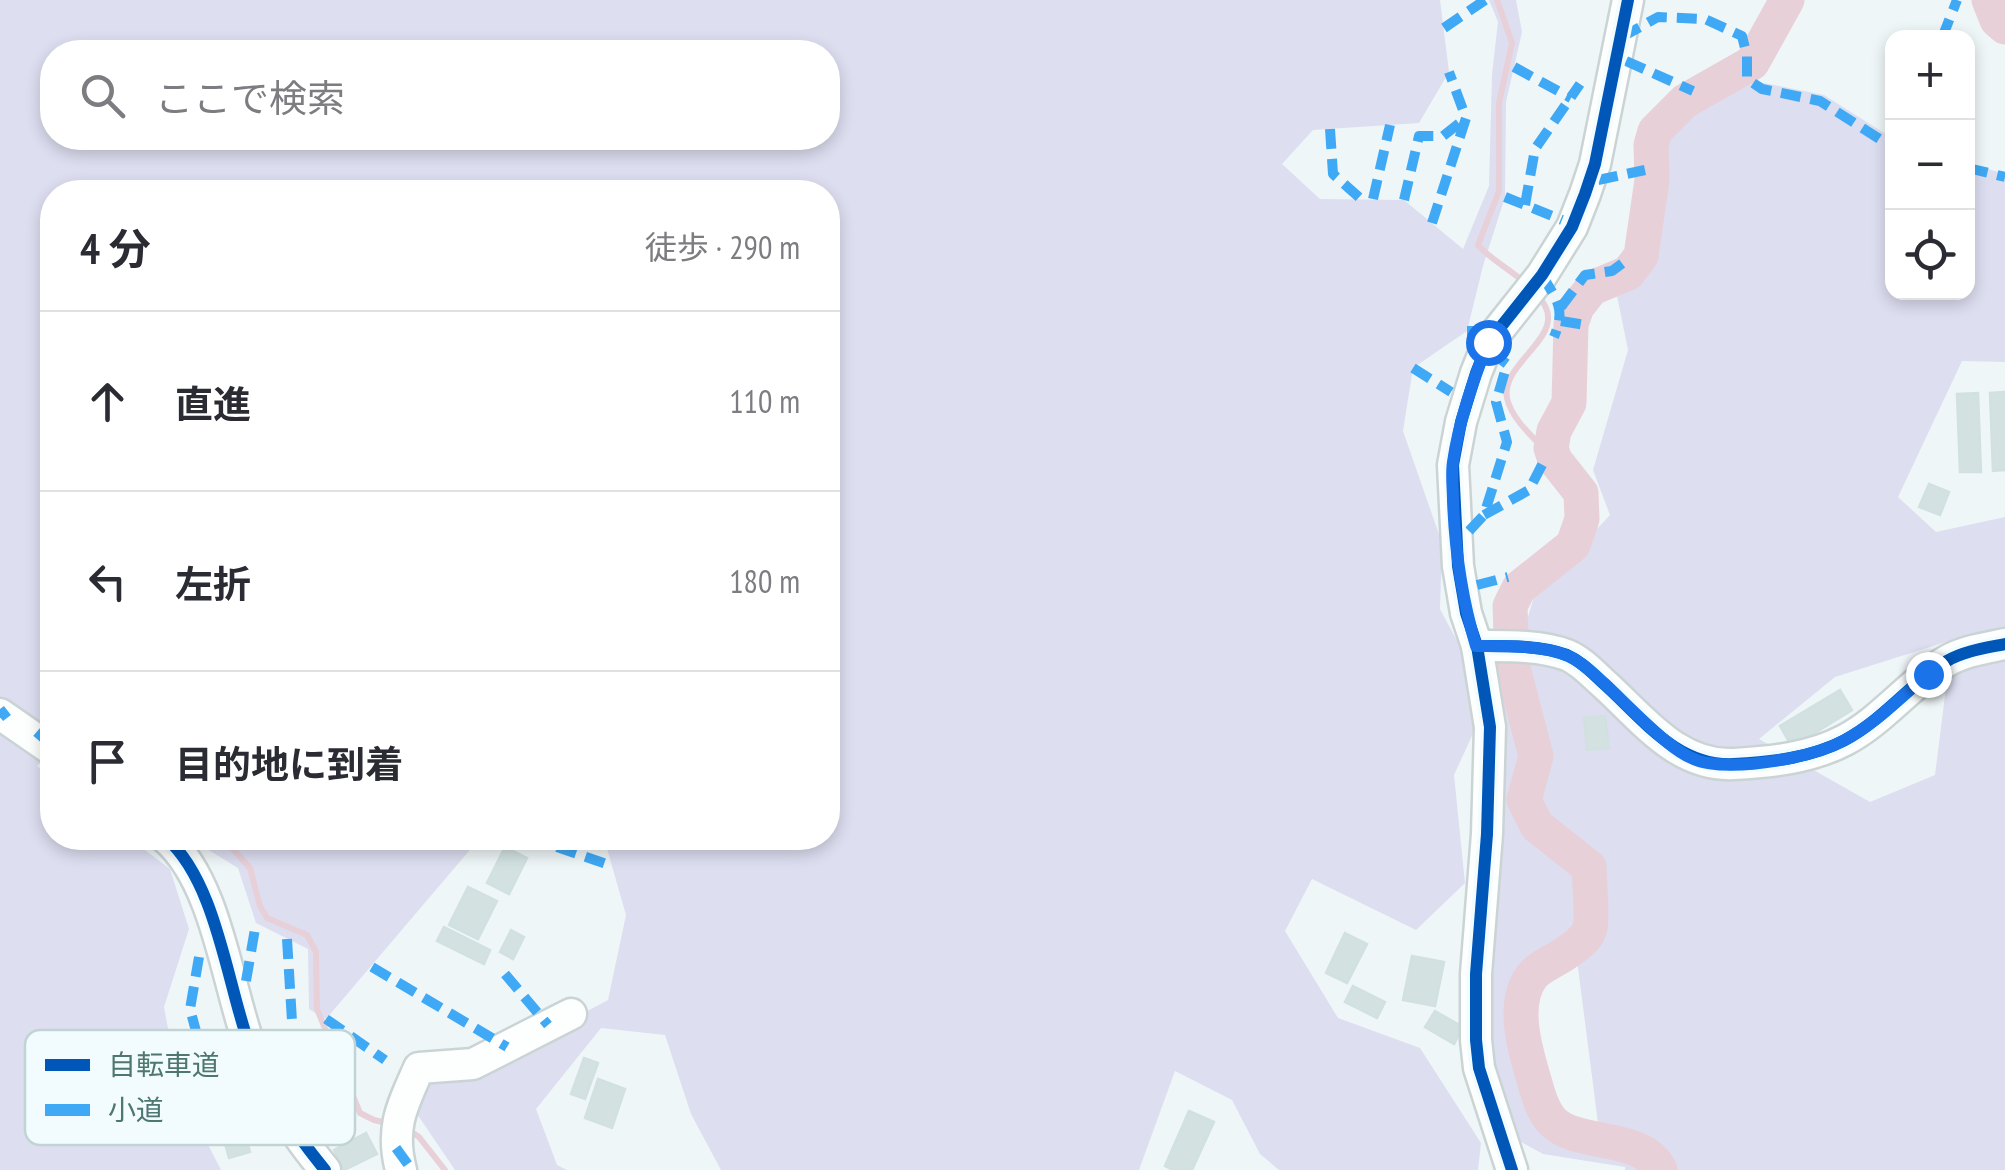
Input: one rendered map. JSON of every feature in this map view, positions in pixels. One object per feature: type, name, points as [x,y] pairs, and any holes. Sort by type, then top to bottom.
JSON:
[{"type":"street","points":[[1512,1170],[1478,1068],[1476,974],[1490,764],[1487,646],[1466,613],[1458,566],[1452,466],[1488,342],[1542,275],[1572,228],[1585,194],[1628,0]]},
{"type":"street","points":[[1487,646],[1569,656],[1686,756],[1705,763],[1730,764],[1794,757],[1846,740],[1949,660],[2005,644]]},
{"type":"street","points":[[0,714],[40,742]]},
{"type":"street","points":[[175,850],[195,875],[211,914],[245,1030]]},
{"type":"street","points":[[402,1170],[396,1148],[398,1123],[419,1068],[472,1064],[571,1014]]},
{"type":"street","points":[[304,1145],[326,1170]]},
{"type":"shaded area","points":[[0,0],[1440,0],[1449,72],[1419,123],[1313,130],[1282,164],[1320,199],[1404,200],[1463,249],[1489,186],[1492,74],[1498,22],[1489,0],[1516,0],[1522,32],[1506,102],[1505,197],[1467,331],[1413,368],[1403,431],[1442,543],[1440,609],[1464,654],[1476,727],[1454,775],[1465,883],[1416,930],[1312,879],[1285,931],[1338,1018],[1420,1048],[1481,1143],[1478,1170],[1279,1170],[1260,1154],[1232,1100],[1175,1071],[1139,1170],[721,1170],[691,1114],[665,1035],[601,1028],[536,1109],[557,1165],[567,1170],[455,1170],[413,1108],[431,1080],[478,1069],[608,1000],[626,915],[607,850],[840,850],[840,180],[40,180],[40,850],[145,850],[170,869],[189,929],[164,1007],[168,1030],[25,1030],[25,1145],[208,1145],[221,1170],[0,1170]]},
{"type":"shaded area","points":[[1981,0],[2005,0],[2005,41],[1996,35]]},
{"type":"shaded area","points":[[1730,62],[1759,82],[1824,95],[1885,134],[1885,300],[1975,300],[1975,165],[2005,174],[2005,362],[1962,361],[1898,497],[1936,532],[2005,517],[2005,1170],[1625,1170],[1543,1154],[1512,1137],[1493,1100],[1486,984],[1492,662],[1528,664],[1523,633],[1534,597],[1610,515],[1593,470],[1628,350],[1612,271],[1628,259],[1645,181],[1645,127]],"holes":[[[1952,640],[1935,775],[1870,802],[1759,739],[1835,677]],[[1577,960],[1598,1123],[1567,1124],[1548,1108],[1528,1047],[1526,1015],[1533,989]]]},
{"type":"shaded area","points":[[209,850],[470,850],[326,1019],[309,1009],[308,949],[256,923],[238,868]]},
{"type":"building","points":[[2005,392],[2005,470],[1993,471],[1990,393]]},
{"type":"building","points":[[1978,393],[1981,472],[1960,472],[1957,394]]},
{"type":"building","points":[[1929,484],[1949,492],[1940,515],[1919,507]]},
{"type":"building","points":[[1840,690],[1852,710],[1792,747],[1780,726]]},
{"type":"building","points":[[1605,716],[1609,748],[1587,750],[1584,718]]},
{"type":"building","points":[[504,850],[527,858],[509,894],[487,883]]},
{"type":"building","points":[[468,887],[497,901],[478,939],[449,925]]},
{"type":"building","points":[[444,927],[490,950],[484,964],[437,941]]},
{"type":"building","points":[[511,930],[524,937],[513,959],[500,952]]},
{"type":"building","points":[[1345,933],[1367,944],[1347,983],[1326,973]]},
{"type":"building","points":[[1412,956],[1444,962],[1435,1006],[1403,1000]]},
{"type":"building","points":[[1353,986],[1385,1002],[1377,1018],[1345,1002]]},
{"type":"building","points":[[1435,1011],[1463,1027],[1454,1044],[1425,1027]]},
{"type":"building","points":[[584,1058],[598,1063],[585,1099],[571,1094]]},
{"type":"building","points":[[598,1079],[625,1089],[612,1128],[585,1118]]},
{"type":"building","points":[[1189,1111],[1214,1122],[1192,1170],[1173,1170],[1165,1166]]},
{"type":"building","points":[[366,1133],[377,1154],[344,1170],[334,1150],[355,1145],[355,1139]]},
{"type":"building","points":[[225,1145],[248,1145],[250,1152],[229,1158]]},
{"type":"waterway","points":[[1497,0],[1512,43],[1499,103],[1499,191],[1478,245],[1525,283]]},
{"type":"waterway","points":[[1660,1170],[1639,1150],[1576,1134],[1552,1121],[1541,1102],[1527,1055],[1521,1013],[1526,987],[1535,973],[1586,937],[1591,908],[1589,867],[1537,826],[1524,800],[1536,756],[1512,664],[1510,606],[1519,588],[1573,545],[1582,519],[1581,493],[1555,460],[1551,448],[1554,431],[1569,403],[1571,324],[1577,307],[1592,288],[1628,273],[1641,256],[1655,131],[1685,101],[1752,63],[1787,0]]},
{"type":"waterway","points":[[1989,0],[1997,20],[2005,27]]},
{"type":"waterway","points":[[1537,295],[1547,309],[1548,322],[1543,335],[1514,371],[1507,398],[1520,424],[1555,460]]},
{"type":"waterway","points":[[234,850],[250,868],[267,918],[307,935],[316,952],[317,1009],[326,1030]]},
{"type":"waterway","points":[[355,1101],[360,1113],[391,1124]]},
{"type":"waterway","points":[[407,1129],[419,1137],[445,1170]]},
{"type":"marked path","points":[[1444,28],[1485,0]]},
{"type":"marked path","points":[[1945,30],[1957,0]]},
{"type":"marked path","points":[[1622,37],[1658,17],[1705,19],[1742,36],[1747,79],[1762,89],[1820,101],[1885,143]]},
{"type":"marked path","points":[[1626,61],[1693,91]]},
{"type":"marked path","points":[[1514,67],[1571,98]]},
{"type":"marked path","points":[[1432,223],[1466,118],[1449,72]]},
{"type":"marked path","points":[[1525,205],[1535,149],[1580,84]]},
{"type":"marked path","points":[[1404,200],[1419,136],[1443,136],[1466,118]]},
{"type":"marked path","points":[[1373,199],[1390,125]]},
{"type":"marked path","points":[[1330,129],[1333,174],[1361,199]]},
{"type":"marked path","points":[[1598,180],[1645,170]]},
{"type":"marked path","points":[[1975,170],[2005,177]]},
{"type":"marked path","points":[[1505,197],[1562,220]]},
{"type":"marked path","points":[[1561,307],[1585,275],[1612,271],[1628,259]]},
{"type":"marked path","points":[[1542,275],[1559,311],[1554,337]]},
{"type":"marked path","points":[[1561,321],[1585,325]]},
{"type":"marked path","points":[[1467,331],[1482,331]]},
{"type":"marked path","points":[[1469,531],[1484,515],[1507,442],[1496,402],[1507,364],[1488,343]]},
{"type":"marked path","points":[[1413,368],[1451,392]]},
{"type":"marked path","points":[[1484,515],[1529,490],[1545,459]]},
{"type":"marked path","points":[[1477,585],[1508,577]]},
{"type":"marked path","points":[[0,709],[7,718]]},
{"type":"marked path","points":[[37,739],[40,736]]},
{"type":"marked path","points":[[566,850],[612,866]]},
{"type":"marked path","points":[[246,981],[256,923]]},
{"type":"marked path","points":[[287,939],[292,1021]]},
{"type":"marked path","points":[[196,1030],[190,1009],[199,957]]},
{"type":"marked path","points":[[372,967],[507,1047]]},
{"type":"marked path","points":[[505,974],[548,1025]]},
{"type":"marked path","points":[[326,1019],[342,1030]]},
{"type":"marked path","points":[[355,1039],[385,1060]]},
{"type":"marked path","points":[[396,1148],[412,1170]]},
{"type":"cycle path","points":[[1512,1170],[1479,1068],[1476,1040],[1490,727],[1477,646],[1466,613],[1458,566],[1453,465],[1461,422],[1488,343],[1542,275],[1572,227],[1585,194],[1595,164],[1628,0]]},
{"type":"cycle path","points":[[1477,646],[1534,648],[1567,655],[1586,667],[1678,749],[1695,758],[1734,764],[1791,758],[1832,746],[1859,732],[1947,661],[2005,644]]},
{"type":"cycle path","points":[[177,850],[197,880],[208,906],[245,1030]]},
{"type":"cycle path","points":[[306,1145],[325,1170]]},
{"type":"route","points":[[1488,342],[1452,466],[1458,566],[1476,646],[1569,656],[1668,743],[1705,763],[1760,761],[1819,751],[1846,740],[1928,674]]}]
